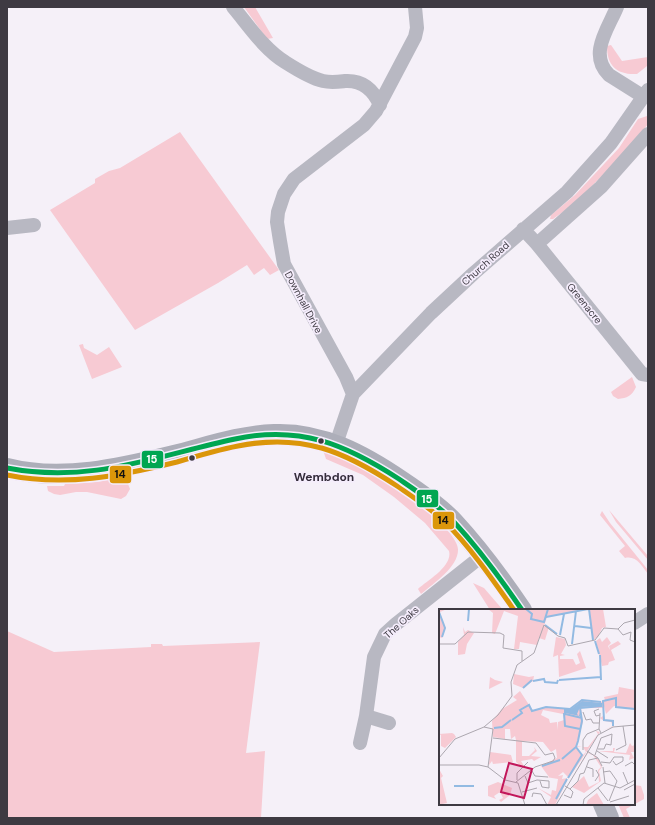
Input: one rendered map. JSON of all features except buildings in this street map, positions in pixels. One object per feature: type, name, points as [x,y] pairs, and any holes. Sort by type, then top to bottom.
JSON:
[{"type":"main road","points":[[7,468],[39,473],[77,473],[150,461],[247,437],[274,434],[315,438],[336,444],[374,462],[419,492],[453,521],[482,555],[521,609]]},
{"type":"main road","points":[[604,805],[610,818]]},
{"type":"street","points":[[233,7],[273,55],[323,81],[333,83],[346,81],[361,83],[376,95],[380,105]]},
{"type":"street","name":"Downhall Drive","points":[[353,394],[346,377],[284,264],[280,241],[278,212],[284,194],[294,179],[364,125],[380,105],[415,37],[417,28],[415,7]]},
{"type":"street","points":[[617,7],[600,45],[599,58],[605,71],[610,75],[646,94]]},
{"type":"street","name":"Church Road","points":[[336,444],[353,394],[431,313],[523,229],[568,192],[611,143],[646,94]]},
{"type":"street","points":[[538,244],[601,187],[648,134]]},
{"type":"street","points":[[7,228],[34,225]]},
{"type":"street","name":"Greenacre","points":[[523,229],[538,244],[642,374],[648,375]]},
{"type":"street","name":"The Oaks","points":[[360,743],[366,716],[374,657],[385,634],[482,555]]},
{"type":"street","points":[[635,622],[648,614]]},
{"type":"street","points":[[366,716],[389,723]]},
{"type":"shaded area","points":[[244,7],[255,7],[273,38],[267,39]]},
{"type":"shaded area","points":[[611,45],[622,61],[648,57],[647,66],[637,74],[619,71],[611,64],[607,53],[607,46]]},
{"type":"shaded area","points":[[648,114],[648,124],[628,149],[574,204],[553,219],[550,219],[551,215],[575,195],[619,148],[638,119],[647,116]]},
{"type":"shaded area","points":[[180,132],[279,270],[270,275],[264,268],[254,275],[247,265],[135,330],[50,210],[95,183],[95,179],[109,171],[120,168]]},
{"type":"shaded area","points":[[83,344],[84,348],[97,355],[109,347],[122,367],[92,379],[79,345]]},
{"type":"shaded area","points":[[632,377],[636,387],[631,394],[627,397],[618,399],[613,396],[611,392]]},
{"type":"shaded area","points":[[323,450],[370,472],[397,488],[424,508],[448,531],[456,541],[458,550],[454,562],[438,580],[421,594],[418,589],[444,567],[449,557],[449,551],[425,523],[394,497],[363,475],[326,459]]},
{"type":"shaded area","points":[[117,478],[128,484],[130,489],[126,496],[121,499],[87,492],[76,492],[60,495],[54,494],[48,491],[47,486],[64,486],[65,484],[97,482]]},
{"type":"shaded area","points":[[609,510],[648,556],[648,560],[616,522]]},
{"type":"shaded area","points":[[602,511],[648,570],[648,574],[636,560],[629,557],[625,558],[619,551],[625,546],[600,515]]},
{"type":"shaded area","points":[[473,583],[484,588],[502,609],[489,609]]},
{"type":"shaded area","points":[[7,631],[54,652],[151,647],[151,644],[162,644],[163,646],[260,642],[246,753],[265,751],[261,818],[7,818]]},
{"type":"shaded area","points":[[635,785],[641,786],[644,799],[635,804]]},
{"type":"shaded area","points":[[618,805],[633,805],[626,809],[630,818],[624,818]]},
{"type":"transit line","name":"15","points":[[7,468],[38,472],[67,473],[95,470],[150,460],[235,439],[258,435],[280,434],[301,436],[321,441],[341,447],[360,456],[399,479],[428,499],[463,532],[498,576],[521,609]]},
{"type":"transit line","name":"14","points":[[7,475],[50,480],[71,480],[135,472],[222,449],[261,443],[282,442],[322,448],[359,463],[378,474],[427,507],[445,522],[473,553],[513,609]]},
{"type":"district","name":"Wembdon","points":[[324,477]]}]
